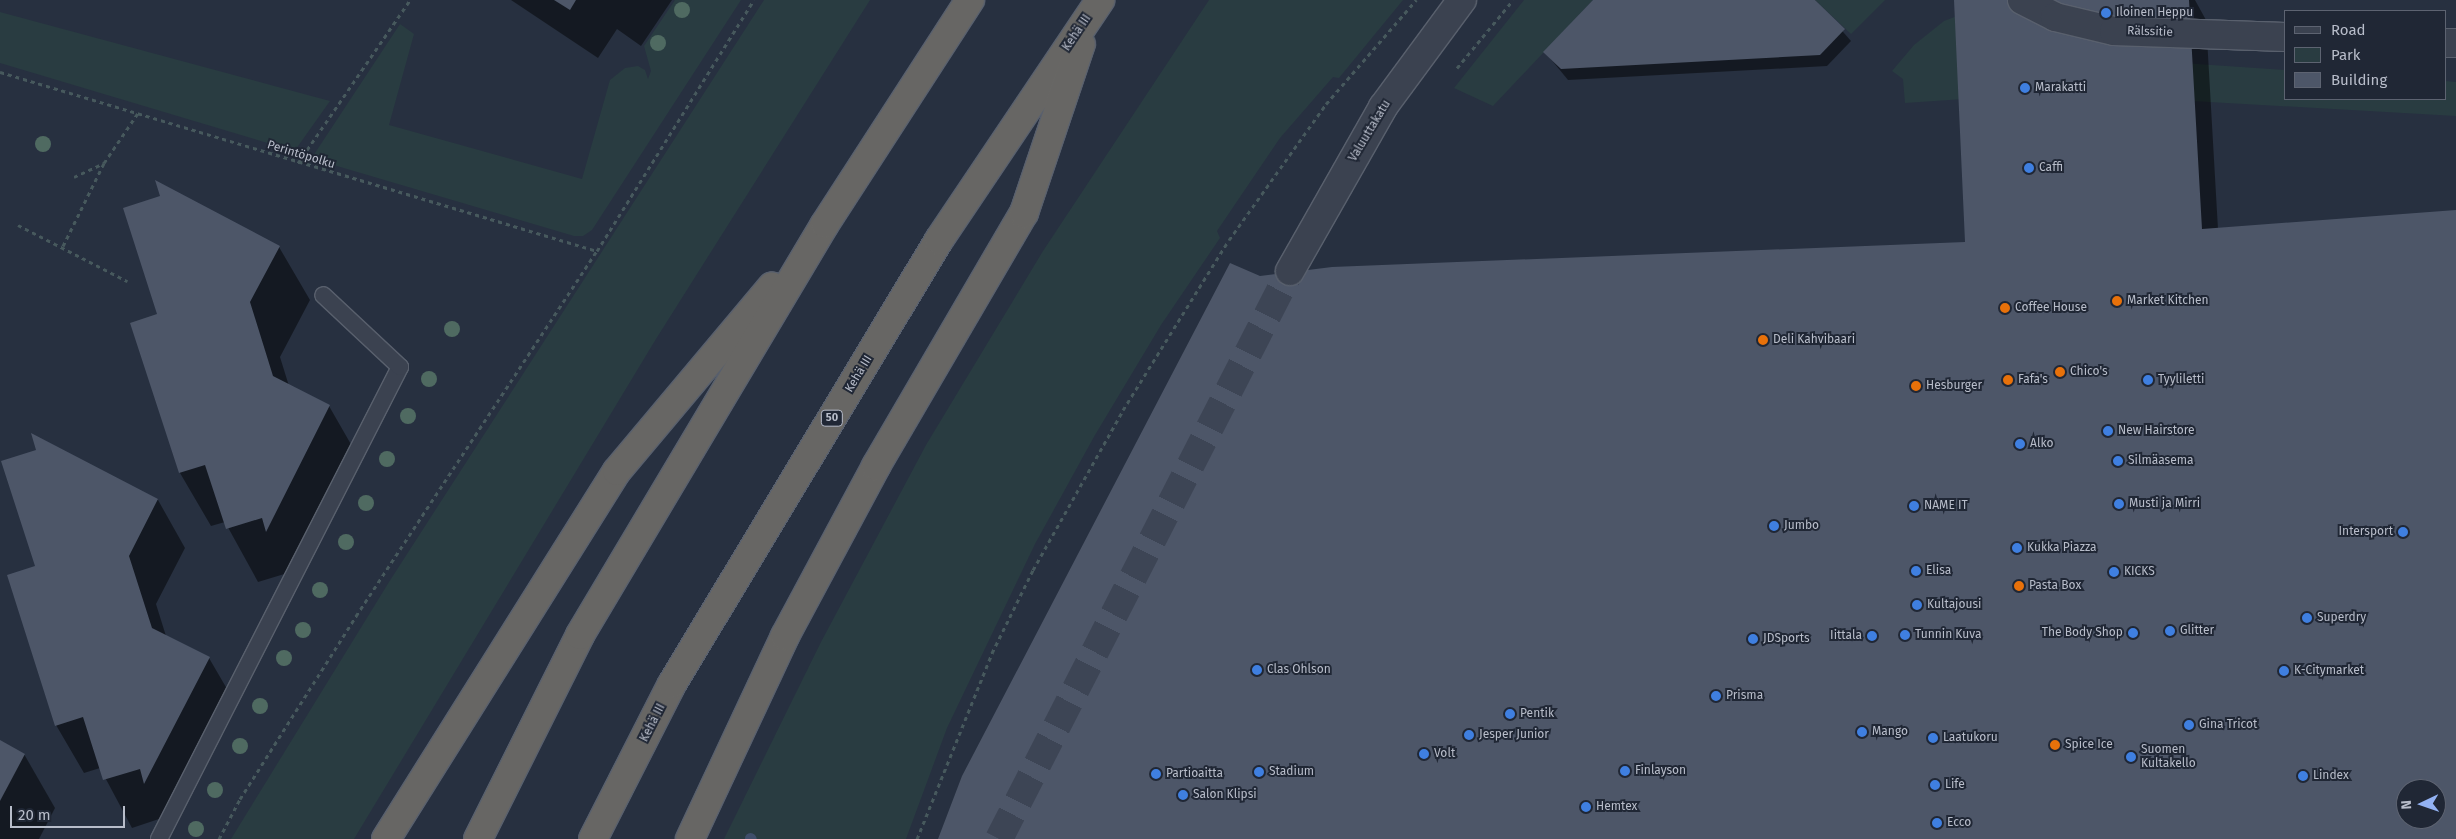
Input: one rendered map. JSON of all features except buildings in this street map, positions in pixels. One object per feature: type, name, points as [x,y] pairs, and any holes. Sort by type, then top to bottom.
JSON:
[{"type":"highway","points":[[478,839],[580,635],[824,224],[970,0]]},
{"type":"highway","points":[[690,839],[785,636],[876,466],[1024,213],[1097,5]]},
{"type":"highway","name":"Kehä III","points":[[594,839],[672,684],[939,240],[1097,5]]},
{"type":"highway","points":[[386,839],[617,470],[824,224]]},
{"type":"street","name":"Valuuttakatu","points":[[1290,271],[1382,107],[1462,0]]},
{"type":"street","name":"Rälssitie","points":[[2022,0],[2055,17],[2114,31],[2284,37]]},
{"type":"lane","points":[[159,839],[400,367],[323,295]]},
{"type":"path","points":[[219,839],[240,799],[356,616],[597,251],[754,0]]},
{"type":"path","points":[[916,839],[992,653],[1033,570],[1123,410],[1235,232],[1326,104],[1416,0]]},
{"type":"path","points":[[1451,76],[1513,0]]},
{"type":"path","points":[[298,163],[409,2]]},
{"type":"path","name":"Perintöpolku","points":[[0,72],[298,163],[597,251]]},
{"type":"path","points":[[63,246],[104,163],[138,113]]},
{"type":"path","points":[[74,176],[104,163]]},
{"type":"path","points":[[18,225],[63,246],[127,281]]},
{"type":"green space","points":[[675,0],[741,0],[592,230],[583,236],[574,236],[320,161],[313,156],[400,24],[414,34],[389,125],[582,179],[610,80],[625,68],[638,66],[645,70],[648,79],[651,71],[644,46]]},
{"type":"green space","points":[[764,0],[870,0],[656,339],[354,839],[231,839],[389,582]]},
{"type":"green space","points":[[1209,0],[1403,0],[1339,78],[1333,77],[1280,138],[1217,231],[1220,238],[1161,325],[1095,435],[1035,544],[947,728],[906,839],[724,839],[821,642],[926,445],[1043,251]]},
{"type":"green space","points":[[1524,0],[1593,0],[1493,106],[1454,88]]},
{"type":"green space","points":[[1815,0],[1885,0],[1851,34]]},
{"type":"green space","points":[[0,12],[330,101],[296,149],[281,147],[0,63]]},
{"type":"green space","points":[[1965,13],[2080,56],[2284,70],[2284,100],[2446,100],[2446,81],[2456,82],[2456,116],[2051,93],[1905,103],[1903,79],[1892,71],[1914,45],[1944,21]]},
{"type":"tunnel","points":[[999,839],[1290,271]]},
{"type":"place","name":"Iloinen Heppu","points":[[2106,13]]},
{"type":"place","name":"Marakatti","points":[[2025,88]]},
{"type":"place","name":"Caffi","points":[[2029,168]]},
{"type":"place","name":"Market Kitchen","points":[[2117,301]]},
{"type":"place","name":"Coffee House","points":[[2005,308]]},
{"type":"place","name":"Deli Kahvibaari","points":[[1763,340]]},
{"type":"place","name":"Chico's","points":[[2060,372]]},
{"type":"place","name":"Fafa's","points":[[2008,380]]},
{"type":"place","name":"Tyyliletti","points":[[2148,380]]},
{"type":"place","name":"Hesburger","points":[[1916,386]]},
{"type":"place","name":"New Hairstore","points":[[2108,431]]},
{"type":"place","name":"Alko","points":[[2020,444]]},
{"type":"place","name":"Silmäasema","points":[[2118,461]]},
{"type":"place","name":"Musti ja Mirri","points":[[2119,504]]},
{"type":"place","name":"NAME IT","points":[[1914,506]]},
{"type":"place","name":"Jumbo","points":[[1774,526]]},
{"type":"place","name":"Intersport","points":[[2403,532]]},
{"type":"place","name":"Kukka Piazza","points":[[2017,548]]},
{"type":"place","name":"Elisa","points":[[1916,571]]},
{"type":"place","name":"KICKS","points":[[2114,572]]},
{"type":"place","name":"Pasta Box","points":[[2019,586]]},
{"type":"place","name":"Kultajousi","points":[[1917,605]]},
{"type":"place","name":"Superdry","points":[[2307,618]]},
{"type":"place","name":"Glitter","points":[[2170,631]]},
{"type":"place","name":"The Body Shop","points":[[2133,633]]},
{"type":"place","name":"Tunnin Kuva","points":[[1905,635]]},
{"type":"place","name":"Iittala","points":[[1872,636]]},
{"type":"place","name":"JDSports","points":[[1753,639]]},
{"type":"place","name":"Clas Ohlson","points":[[1257,670]]},
{"type":"place","name":"K-Citymarket","points":[[2284,671]]},
{"type":"place","name":"Prisma","points":[[1716,696]]},
{"type":"place","name":"Pentik","points":[[1510,714]]},
{"type":"place","name":"Gina Tricot","points":[[2189,725]]},
{"type":"place","name":"Mango","points":[[1862,732]]},
{"type":"place","name":"Jesper Junior","points":[[1469,735]]},
{"type":"place","name":"Laatukoru","points":[[1933,738]]},
{"type":"place","name":"Spice Ice","points":[[2055,745]]},
{"type":"place","name":"Volt","points":[[1424,754]]},
{"type":"place","name":"Suomen Kultakello","points":[[2131,757]]},
{"type":"place","name":"Finlayson","points":[[1625,771]]},
{"type":"place","name":"Stadium","points":[[1259,772]]},
{"type":"place","name":"Partioaitta","points":[[1156,774]]},
{"type":"place","name":"Lindex","points":[[2303,776]]},
{"type":"place","name":"Life","points":[[1935,785]]},
{"type":"place","name":"Salon Klipsi","points":[[1183,795]]},
{"type":"place","name":"Hemtex","points":[[1586,807]]},
{"type":"place","name":"Ecco","points":[[1937,823]]}]
